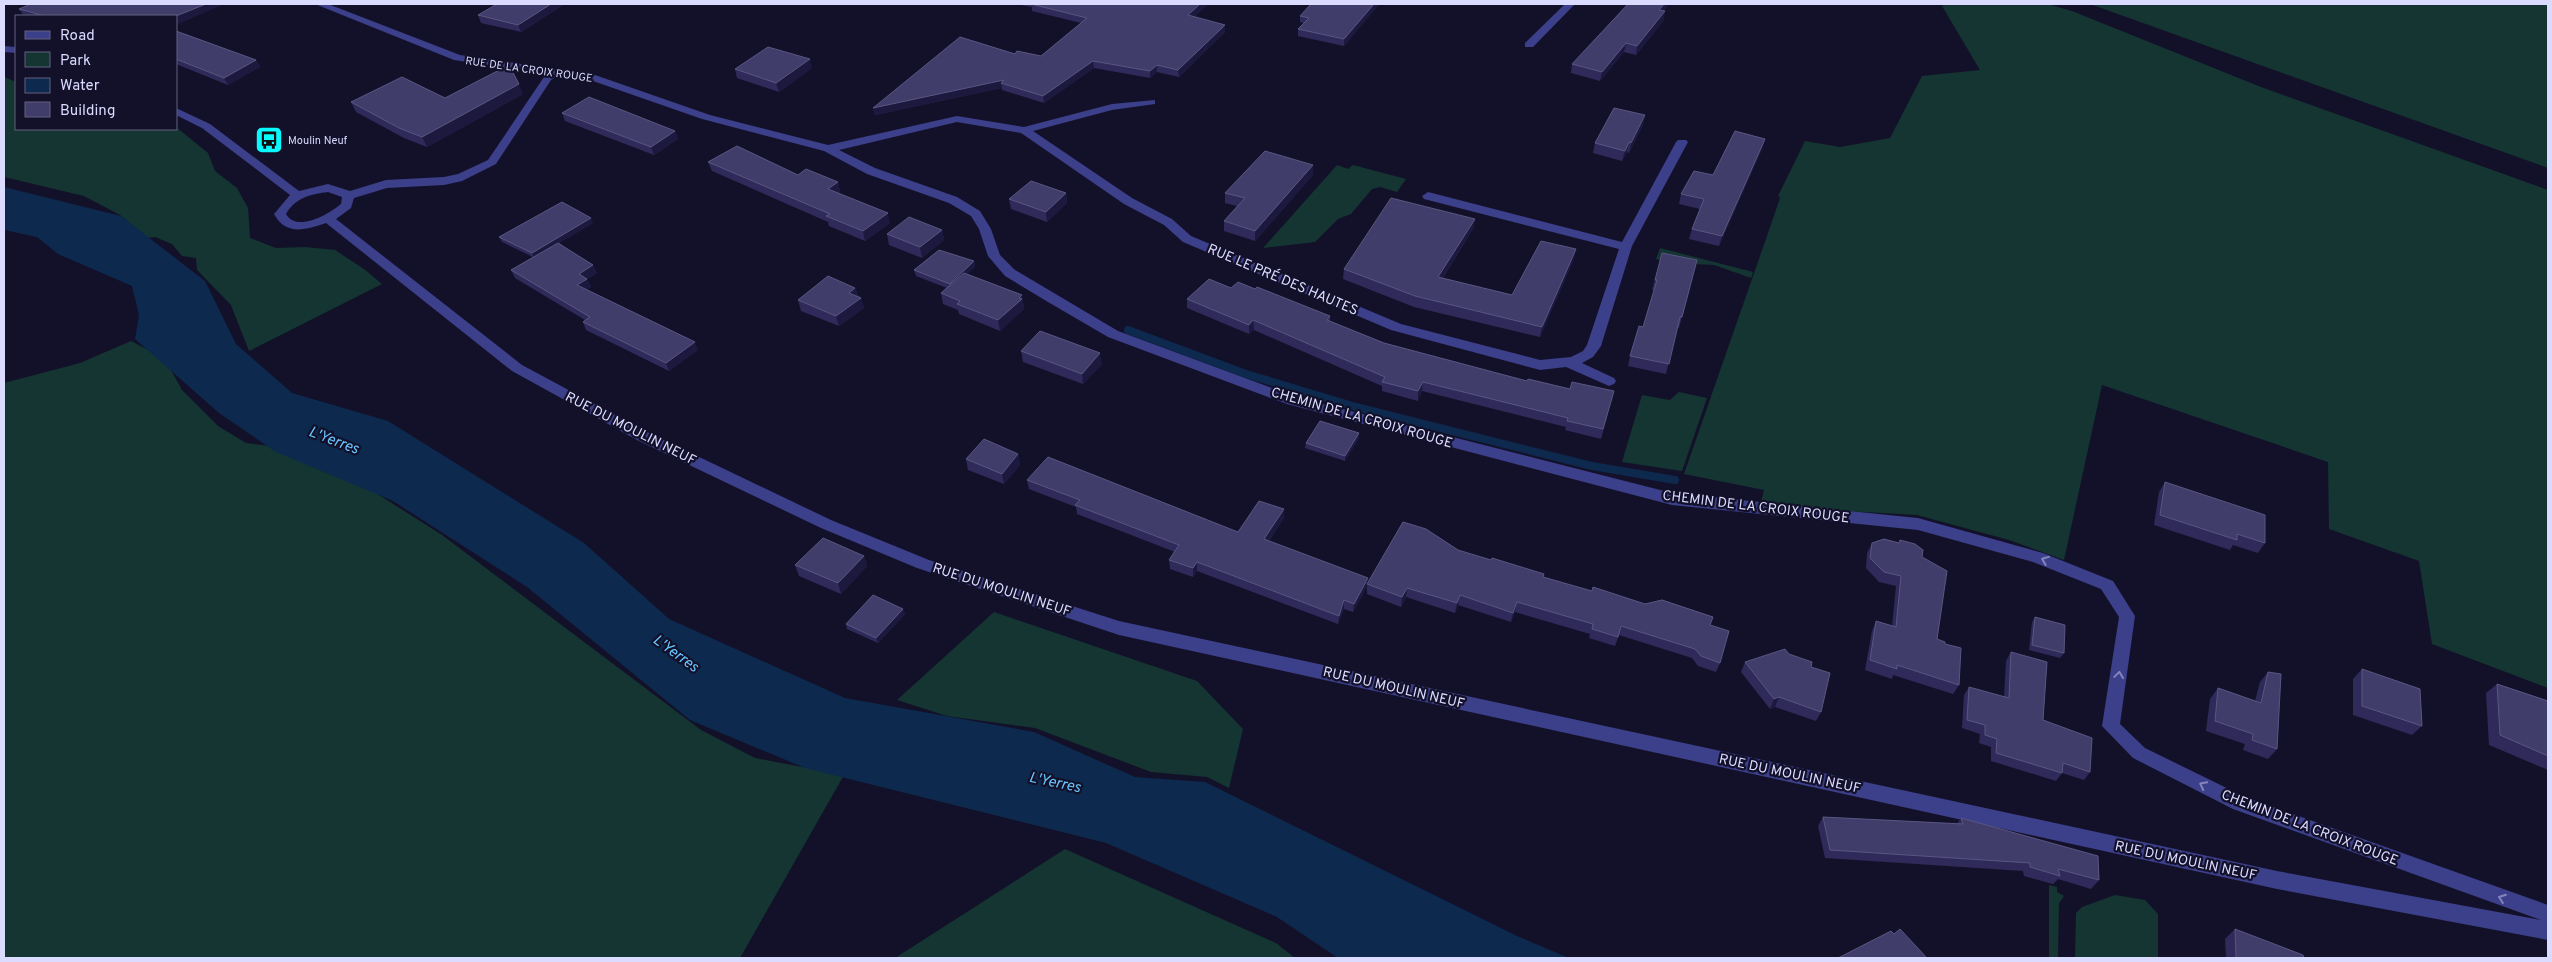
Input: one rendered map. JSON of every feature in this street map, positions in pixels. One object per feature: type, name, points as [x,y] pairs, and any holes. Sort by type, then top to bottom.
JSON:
[{"type":"street","name":"RUE DE LA CROIX ROUGE","points":[[320,4],[458,58],[506,67],[595,78],[706,117],[828,149]]},
{"type":"street","points":[[1528,45],[1570,4]]},
{"type":"street","points":[[348,196],[349,200],[343,210],[328,219],[304,225],[286,223],[281,219],[282,208],[297,196],[328,188],[337,189],[348,196],[386,184],[444,181],[462,177],[492,162],[547,78],[557,72]]},
{"type":"street","name":"RUE LE PRÉ DES HAUTES","points":[[828,149],[957,119],[1024,130],[1112,107],[1151,102]]},
{"type":"street","points":[[178,111],[206,126],[287,186],[297,196]]},
{"type":"street","name":"RUE LE PRÉ DES HAUTES","points":[[1024,130],[1128,201],[1168,222],[1187,239],[1396,327],[1540,365],[1568,362],[1588,354],[1594,346],[1626,248],[1682,142]]},
{"type":"street","name":"CHEMIN DE LA CROIX ROUGE","points":[[828,149],[871,171],[953,200],[976,214],[986,229],[994,256],[1010,272],[1113,334],[1292,401],[1672,499],[1918,524],[2037,557],[2107,585],[2127,616],[2111,726],[2139,753],[2239,803],[2548,914]]},
{"type":"street","points":[[1428,196],[1626,248]]},
{"type":"street","name":"RUE DU MOULIN NEUF","points":[[328,219],[517,368],[642,436],[826,524],[923,564],[1110,624],[2277,880],[2548,931]]},
{"type":"street","points":[[1568,362],[1609,381]]},
{"type":"green space","points":[[1946,4],[2047,4],[2072,11],[2261,87],[2548,190],[2548,688],[2432,644],[2419,561],[2329,529],[2328,462],[2102,385],[2064,560],[2009,540],[1917,515],[1809,509],[1761,502],[1764,490],[1684,474],[1779,201],[1780,197],[1778,196],[1805,141],[1840,147],[1890,138],[1922,76],[1980,70],[1942,6]]},
{"type":"green space","points":[[2090,4],[2548,4],[2548,168]]},
{"type":"green space","points":[[4,77],[15,82],[15,130],[178,129],[208,153],[215,171],[237,188],[248,208],[250,238],[276,248],[305,247],[335,250],[364,269],[382,284],[249,351],[231,305],[197,270],[196,258],[182,256],[172,244],[155,237],[148,238],[120,215],[84,196],[4,177]]},
{"type":"green space","points":[[1337,165],[1348,169],[1353,165],[1406,179],[1397,192],[1380,187],[1372,189],[1351,214],[1338,219],[1315,242],[1263,248]]},
{"type":"green space","points":[[1660,248],[1753,272],[1751,278],[1714,265],[1670,263],[1656,259]]},
{"type":"green space","points":[[131,341],[165,359],[182,390],[218,426],[246,443],[269,446],[368,488],[442,535],[701,730],[755,758],[844,775],[740,958],[4,958],[4,383],[80,363]]},
{"type":"green space","points":[[1679,392],[1707,398],[1682,471],[1622,462],[1642,395],[1670,400]]},
{"type":"green space","points":[[994,612],[1197,681],[1243,729],[1229,788],[1207,777],[1151,772],[1035,728],[947,716],[897,700]]},
{"type":"green space","points":[[1065,849],[1276,943],[1295,958],[895,958]]},
{"type":"green space","points":[[2049,885],[2057,887],[2057,892],[2064,896],[2059,903],[2058,958],[2049,958]]},
{"type":"green space","points":[[2115,895],[2145,900],[2158,914],[2158,958],[2075,958],[2076,913],[2082,907]]},
{"type":"water","name":"L'Yerres","points":[[4,187],[121,216],[205,281],[236,344],[292,393],[388,421],[584,543],[669,619],[845,698],[1034,732],[1135,777],[1205,782],[1517,936],[1569,958],[1338,958],[1277,917],[1106,843],[805,768],[690,720],[527,587],[393,501],[276,452],[219,413],[135,339],[139,315],[132,286],[58,254],[37,237],[4,230]]},
{"type":"building","points":[[31,4],[206,4],[178,15],[41,15],[19,9]]},
{"type":"building","points":[[497,4],[551,4],[518,25],[478,15]]},
{"type":"building","points":[[1031,4],[1200,4],[1188,15],[1225,25],[1178,70],[1157,65],[1150,71],[1093,61],[1043,96],[1001,83],[1004,80],[873,108],[960,37],[1015,54],[1017,51],[1041,56],[1087,18]]},
{"type":"building","points":[[1311,4],[1374,4],[1344,39],[1298,29],[1309,18],[1300,16]]},
{"type":"building","points":[[1628,4],[1664,4],[1659,10],[1665,11],[1637,46],[1626,43],[1602,72],[1572,64]]},
{"type":"building","points":[[178,32],[256,60],[224,78],[178,60]]},
{"type":"building","points":[[768,47],[810,59],[776,83],[735,69]]},
{"type":"building","points":[[509,65],[519,84],[422,137],[399,128],[351,102],[402,77],[445,98]]},
{"type":"building","points":[[589,97],[675,131],[651,147],[562,113]]},
{"type":"building","points":[[1614,108],[1645,115],[1625,151],[1595,143]]},
{"type":"building","points":[[1735,131],[1765,139],[1722,236],[1692,229],[1704,199],[1681,194],[1694,171],[1713,175]]},
{"type":"building","points":[[737,146],[798,175],[806,169],[838,182],[828,189],[888,213],[863,231],[826,216],[830,214],[708,162]]},
{"type":"building","points":[[1265,151],[1313,165],[1255,231],[1224,221],[1245,198],[1225,193]]},
{"type":"building","points":[[1031,181],[1066,193],[1046,212],[1009,199]]},
{"type":"building","points":[[1391,198],[1475,219],[1438,277],[1512,295],[1541,241],[1576,249],[1542,327],[1415,296],[1344,269]]},
{"type":"building","points":[[562,202],[591,218],[532,253],[499,237]]},
{"type":"building","points":[[909,217],[942,230],[920,247],[887,234]]},
{"type":"building","points":[[558,243],[593,265],[579,274],[587,279],[577,285],[695,342],[666,363],[583,322],[590,317],[511,270]]},
{"type":"building","points":[[939,250],[974,261],[950,284],[914,270]]},
{"type":"building","points":[[1662,253],[1697,260],[1682,317],[1680,317],[1669,364],[1630,356],[1639,326],[1643,327],[1657,280],[1655,280]]},
{"type":"building","points":[[964,273],[1022,295],[1019,298],[1022,299],[998,320],[957,304],[960,301],[941,293]]},
{"type":"building","points":[[828,276],[855,288],[849,293],[861,298],[836,316],[798,300]]},
{"type":"building","points":[[1209,279],[1231,288],[1238,282],[1255,289],[1257,287],[1330,316],[1327,320],[1384,343],[1527,381],[1528,379],[1570,389],[1572,382],[1614,391],[1603,429],[1567,421],[1568,418],[1423,382],[1418,391],[1382,382],[1385,377],[1253,320],[1249,325],[1187,299]]},
{"type":"building","points":[[1040,331],[1100,353],[1082,374],[1021,351]]},
{"type":"building","points":[[1320,421],[1359,433],[1345,456],[1306,443]]},
{"type":"building","points":[[984,439],[1018,454],[1002,474],[966,459]]},
{"type":"building","points":[[1048,457],[1238,532],[1259,501],[1284,509],[1264,539],[1368,578],[1354,604],[1344,600],[1339,616],[1197,562],[1193,568],[1169,560],[1179,545],[1075,505],[1080,500],[1027,480]]},
{"type":"building","points":[[2165,482],[2265,515],[2265,543],[2237,534],[2237,540],[2160,515]]},
{"type":"building","points":[[1403,522],[1426,529],[1458,550],[1544,574],[1543,577],[1592,591],[1593,587],[1645,604],[1662,600],[1713,617],[1710,625],[1729,631],[1720,663],[1701,656],[1695,649],[1621,626],[1618,637],[1592,629],[1593,624],[1517,602],[1513,613],[1460,595],[1457,603],[1407,588],[1402,597],[1367,584]]},
{"type":"building","points":[[823,538],[864,556],[838,583],[795,565]]},
{"type":"building","points":[[1884,539],[1899,543],[1900,540],[1915,544],[1923,550],[1922,557],[1947,571],[1937,639],[1945,642],[1945,644],[1961,648],[1959,685],[1897,665],[1897,669],[1870,660],[1876,621],[1896,627],[1901,576],[1884,572],[1870,558],[1872,543]]},
{"type":"building","points":[[873,595],[903,609],[876,638],[846,624]]},
{"type":"building","points":[[2035,617],[2065,625],[2064,653],[2032,645]]},
{"type":"building","points":[[1785,649],[1789,654],[1812,662],[1811,667],[1830,673],[1821,712],[1779,697],[1774,699],[1745,662]]},
{"type":"building","points":[[2011,652],[2047,662],[2043,720],[2092,738],[2090,772],[2063,763],[2062,773],[1996,753],[1997,739],[1985,735],[1985,725],[1967,720],[1969,687],[2009,698]]},
{"type":"building","points":[[2362,669],[2420,689],[2422,726],[2362,706]]},
{"type":"building","points":[[2268,672],[2281,674],[2277,749],[2252,740],[2253,734],[2215,721],[2218,688],[2261,703]]},
{"type":"building","points":[[2497,684],[2548,701],[2548,756],[2500,735]]},
{"type":"building","points":[[1823,817],[1963,824],[1961,818],[2098,856],[2099,880],[2058,869],[2060,876],[2030,867],[2030,863],[1830,850]]},
{"type":"building","points":[[1900,929],[1927,958],[1838,958],[1891,931],[1894,934]]},
{"type":"building","points":[[2235,929],[2303,955],[2304,958],[2236,958]]},
{"type":"waterway","points":[[1128,330],[1246,374],[1356,407],[1592,466],[1675,480]]},
{"type":"place","name":"Moulin Neuf","points":[[269,140]]}]
